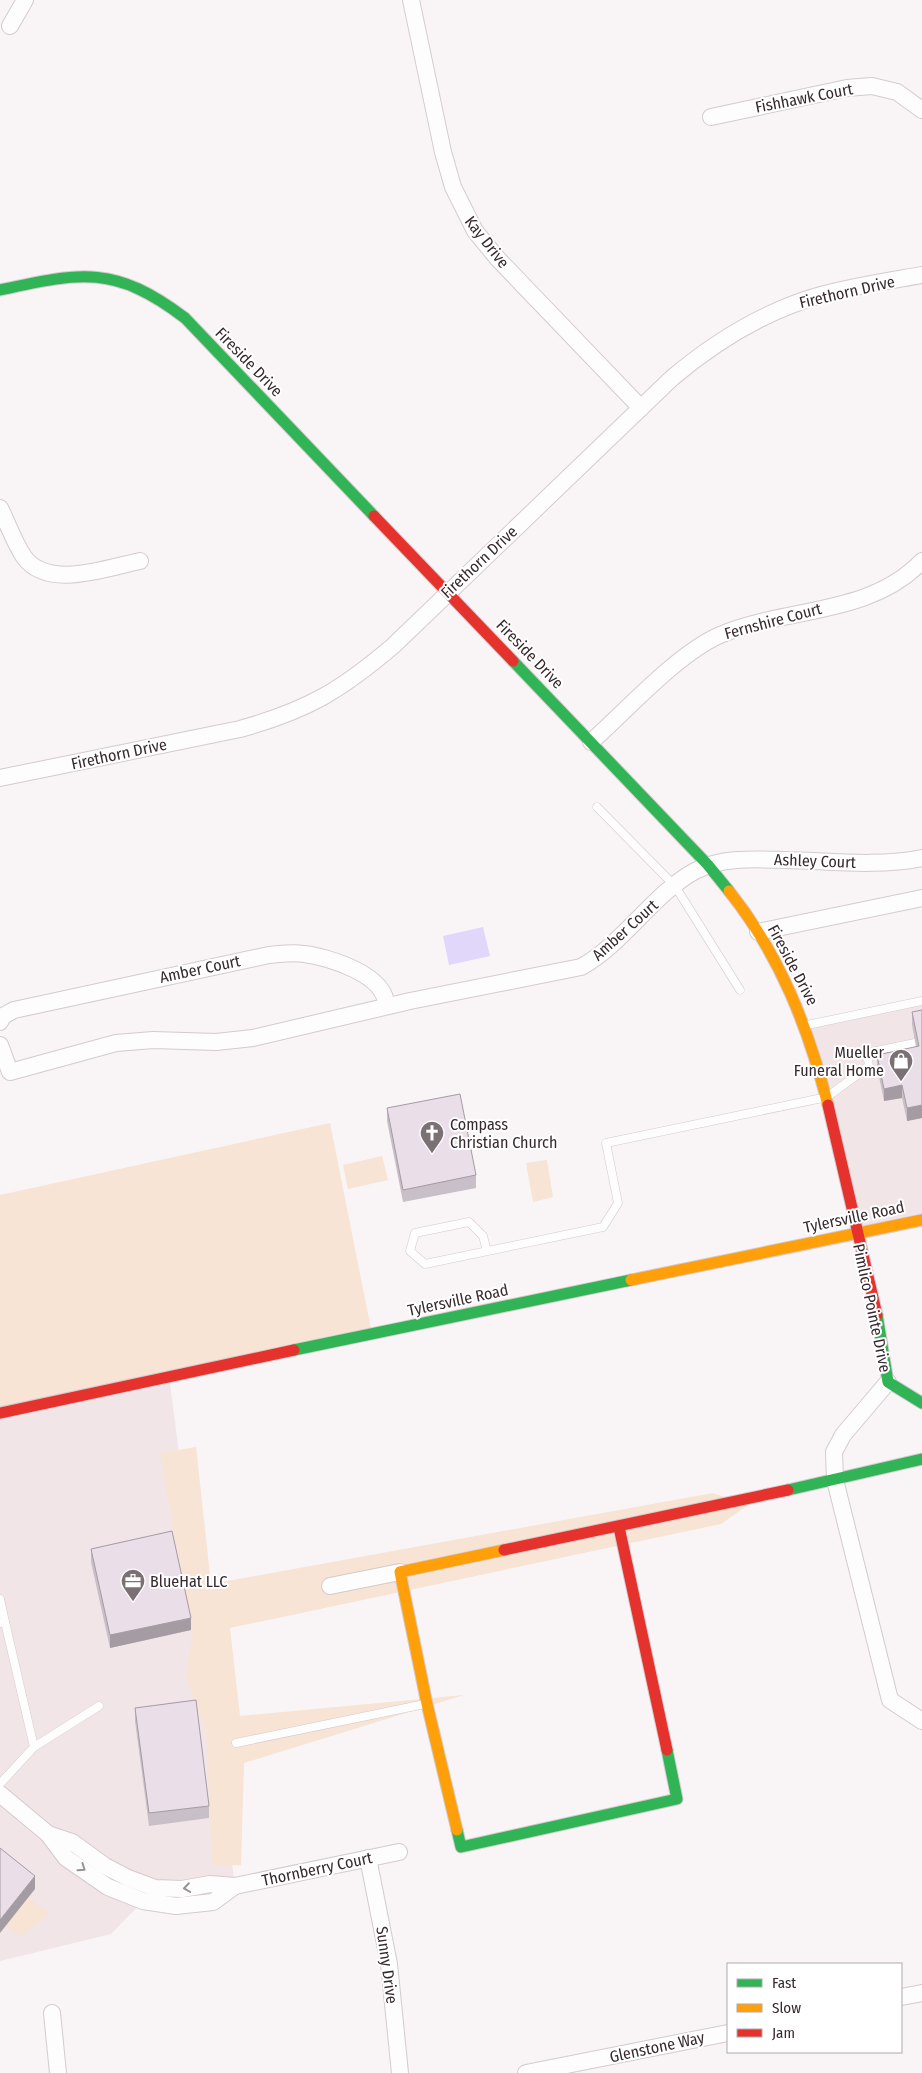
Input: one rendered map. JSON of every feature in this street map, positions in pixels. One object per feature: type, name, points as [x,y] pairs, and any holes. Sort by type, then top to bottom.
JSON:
[{"type":"street","points":[[10,26],[25,0]]},
{"type":"street","name":"Kay Drive","points":[[411,0],[443,152],[462,210],[482,241],[498,259],[641,408]]},
{"type":"street","name":"Fishhawk Court","points":[[710,117],[847,88],[872,86],[897,92],[922,110]]},
{"type":"street","name":"Fireside Drive","points":[[0,290],[76,275],[100,276],[124,280],[146,289],[167,302],[185,318],[448,591],[708,865],[774,956],[805,1025],[827,1097],[857,1234]]},
{"type":"street","name":"Firethorn Drive","points":[[0,778],[240,729],[276,719],[312,705],[364,670],[393,646],[448,591],[690,362],[720,340],[786,306],[821,295],[922,275]]},
{"type":"street","points":[[0,508],[24,557],[32,566],[43,572],[67,575],[140,561]]},
{"type":"street","name":"Fernshire Court","points":[[591,742],[690,653],[711,640],[758,622],[868,596],[902,580],[922,561]]},
{"type":"street","name":"Ashley Court","points":[[708,865],[752,859],[885,863],[922,858]]},
{"type":"street","name":"Amber Court","points":[[0,1045],[5,1074],[116,1043],[153,1040],[216,1042],[253,1038],[386,1006],[581,967],[602,953],[675,886],[694,872],[708,865]]},
{"type":"street","points":[[758,932],[922,898]]},
{"type":"street","name":"Amber Court","points":[[0,1022],[3,1016],[14,1010],[270,955],[294,953],[319,957],[354,968],[377,985],[387,1000],[386,1006]]},
{"type":"street","name":"Tylersville Road","points":[[0,1413],[169,1376],[922,1220]]},
{"type":"street","name":"Pimlico Pointe Drive","points":[[857,1234],[867,1269],[888,1382],[922,1403]]},
{"type":"street","name":"Pimlico Pointe Drive","points":[[888,1382],[843,1435],[834,1452],[835,1480],[890,1700],[922,1721]]},
{"type":"street","points":[[330,1586],[618,1527],[835,1480],[922,1459]]},
{"type":"street","points":[[400,1572],[427,1704],[461,1847],[677,1799],[618,1527]]},
{"type":"street","name":"Thornberry Court","points":[[0,1794],[48,1834],[66,1858],[108,1886],[143,1900],[176,1906],[213,1902],[235,1886],[399,1852]]},
{"type":"street","name":"Sunny Drive","points":[[368,1858],[389,1964],[400,2073]]},
{"type":"street","points":[[902,1997],[922,1993]]},
{"type":"street","points":[[52,2013],[58,2073]]},
{"type":"street","name":"Glenstone Way","points":[[526,2073],[727,2033]]},
{"type":"lane","points":[[597,807],[675,886],[740,990]]},
{"type":"lane","points":[[805,1025],[922,1001]]},
{"type":"lane","points":[[487,1252],[483,1236],[469,1222],[415,1233],[410,1250],[425,1264],[487,1252],[603,1227],[618,1203],[606,1143],[827,1097],[869,1066],[867,1053],[915,1043]]},
{"type":"lane","points":[[0,1599],[2,1622],[34,1747]]},
{"type":"lane","points":[[236,1743],[427,1704]]},
{"type":"lane","points":[[0,1784],[34,1747],[98,1706]]},
{"type":"shaded area","points":[[483,927],[490,956],[449,965],[443,936]]},
{"type":"shaded area","points":[[922,1001],[922,1220],[857,1233],[805,1025]]},
{"type":"shaded area","points":[[330,1123],[372,1334],[0,1413],[0,1195]]},
{"type":"shaded area","points":[[382,1156],[388,1180],[348,1189],[343,1165]]},
{"type":"shaded area","points":[[547,1160],[553,1197],[533,1202],[526,1163]]},
{"type":"shaded area","points":[[169,1376],[235,1886],[213,1902],[143,1901],[111,1934],[0,1961],[0,1413]]},
{"type":"shaded area","points":[[196,1447],[211,1584],[713,1493],[748,1505],[721,1524],[230,1628],[240,1716],[464,1695],[244,1763],[241,1865],[212,1866],[206,1730],[186,1677],[192,1639],[160,1453]]},
{"type":"shaded area","points":[[28,1897],[50,1914],[20,1936],[6,1926]]},
{"type":"building","name":"Mueller Funeral Home","points":[[922,1010],[922,1105],[907,1108],[902,1085],[884,1089],[877,1055],[919,1046],[912,1012]]},
{"type":"building","name":"Compass Christian Church","points":[[460,1094],[476,1175],[403,1190],[387,1108]]},
{"type":"building","points":[[172,1531],[191,1618],[110,1635],[91,1549]]},
{"type":"building","points":[[196,1700],[209,1806],[149,1813],[135,1708]]},
{"type":"building","points":[[0,1848],[35,1876],[0,1920]]},
{"type":"traffic: fast","points":[[0,290],[54,279],[97,277],[117,281],[138,289],[160,301],[185,318],[374,516]]},
{"type":"traffic: fast","points":[[513,661],[708,865],[729,891]]},
{"type":"traffic: fast","points":[[294,1350],[631,1280]]},
{"type":"traffic: fast","points":[[877,1315],[888,1382],[922,1403]]},
{"type":"traffic: fast","points":[[788,1490],[922,1459]]},
{"type":"traffic: fast","points":[[457,1830],[461,1847],[677,1799],[667,1750]]},
{"type":"traffic: slow","points":[[729,891],[763,940],[790,993],[811,1048],[828,1105]]},
{"type":"traffic: slow","points":[[631,1280],[922,1220]]},
{"type":"traffic: slow","points":[[457,1830],[427,1704],[400,1572],[504,1550]]},
{"type":"traffic: jam","points":[[374,516],[513,661]]},
{"type":"traffic: jam","points":[[828,1105],[877,1315]]},
{"type":"traffic: jam","points":[[0,1413],[294,1350]]},
{"type":"traffic: jam","points":[[504,1550],[788,1490]]},
{"type":"traffic: jam","points":[[619,1527],[667,1750]]},
{"type":"place","name":"Mueller Funeral Home","points":[[901,1082]]},
{"type":"place","name":"Compass Christian Church","points":[[432,1154]]},
{"type":"place","name":"BlueHat LLC","points":[[133,1602]]}]
